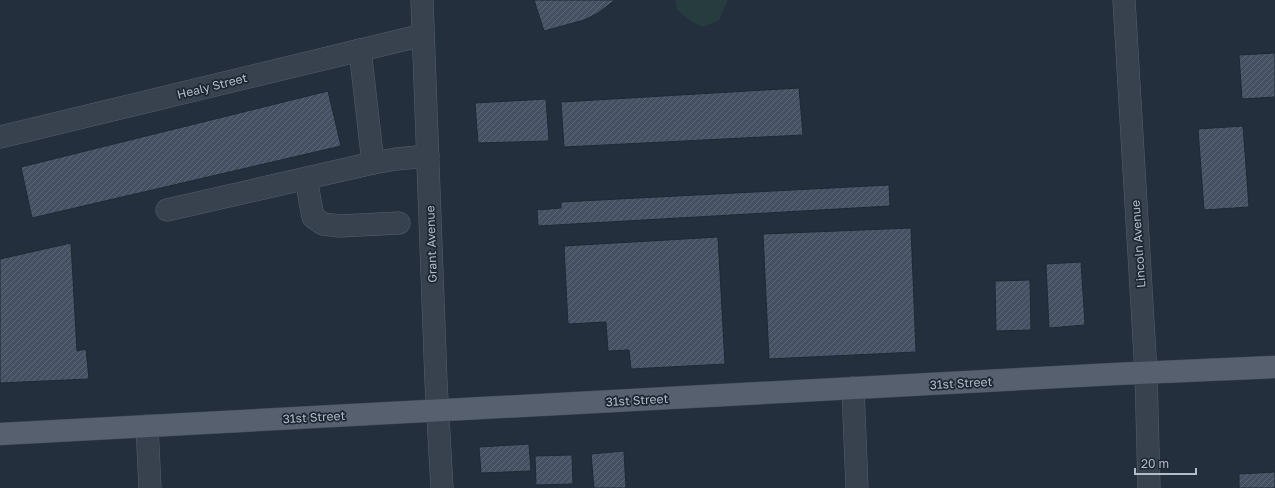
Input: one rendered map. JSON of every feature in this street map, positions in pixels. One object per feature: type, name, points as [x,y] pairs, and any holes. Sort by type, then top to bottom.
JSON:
[{"type":"main road","name":"31st Street","points":[[0,434],[1275,367]]},
{"type":"street","name":"Grant Avenue","points":[[422,0],[442,488]]},
{"type":"street","name":"Lincoln Avenue","points":[[1124,0],[1146,373],[1149,488]]},
{"type":"street","name":"Healy Street","points":[[0,137],[423,35]]},
{"type":"street","points":[[360,50],[373,163]]},
{"type":"street","points":[[168,210],[373,163],[428,156]]},
{"type":"street","points":[[306,179],[314,217],[323,224],[340,226],[399,223]]},
{"type":"street","points":[[853,388],[857,488]]},
{"type":"street","points":[[147,426],[150,488]]},
{"type":"green space","points":[[675,0],[728,0],[719,20],[703,27],[692,22],[677,10]]},
{"type":"building","points":[[534,0],[615,0],[598,13],[584,20],[544,31]]},
{"type":"building","points":[[1275,53],[1275,97],[1242,99],[1239,55]]},
{"type":"building","points":[[799,88],[803,135],[564,147],[561,102]]},
{"type":"building","points":[[328,91],[341,146],[32,218],[21,167]]},
{"type":"building","points":[[546,99],[549,141],[478,143],[475,103]]},
{"type":"building","points":[[1243,126],[1249,207],[1204,210],[1198,129]]},
{"type":"building","points":[[889,185],[890,206],[538,226],[537,210],[561,208],[561,202]]},
{"type":"building","points":[[911,228],[916,352],[769,359],[763,234]]},
{"type":"building","points":[[718,237],[725,364],[631,369],[629,350],[608,351],[606,322],[568,324],[564,246]]},
{"type":"building","points":[[71,243],[77,351],[86,349],[89,379],[0,383],[0,259]]},
{"type":"building","points":[[1081,262],[1085,325],[1049,328],[1046,264]]},
{"type":"building","points":[[1030,280],[1031,330],[996,331],[995,281]]},
{"type":"building","points":[[529,444],[531,471],[481,473],[479,447]]},
{"type":"building","points":[[624,451],[626,488],[594,488],[591,454]]},
{"type":"building","points":[[572,455],[573,484],[536,485],[535,456]]},
{"type":"building","points":[[1275,472],[1275,488],[1239,488],[1239,474]]}]
